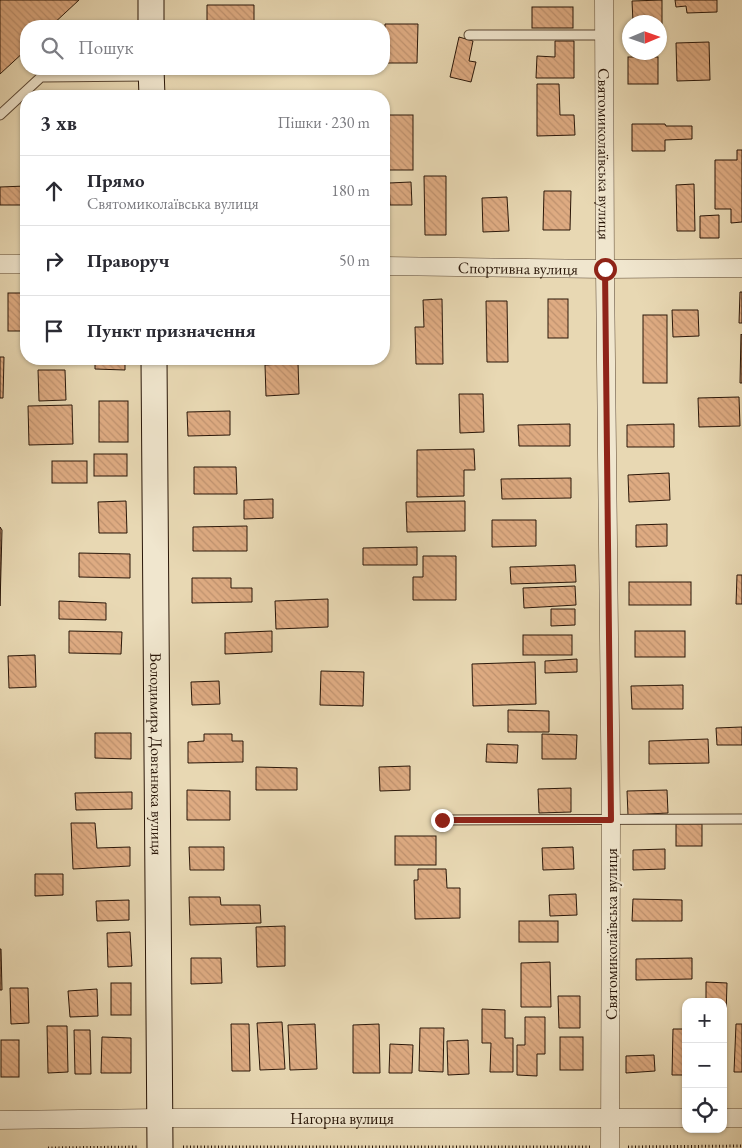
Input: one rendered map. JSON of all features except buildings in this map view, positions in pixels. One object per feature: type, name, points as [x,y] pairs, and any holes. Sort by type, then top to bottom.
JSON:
[{"type":"main road","points":[[151,0],[151,20]]},
{"type":"main road","name":"Володимира Довганюка вулиця","points":[[154,365],[160,1147]]},
{"type":"street","name":"Святомиколаївська вулиця","points":[[604,0],[611,820],[610,1147]]},
{"type":"street","points":[[0,264],[20,264]]},
{"type":"street","name":"Спортивна вулиця","points":[[390,266],[605,269],[742,268]]},
{"type":"street","name":"Нагорна вулиця","points":[[0,1120],[160,1118],[682,1118]]},
{"type":"street","points":[[727,1118],[742,1118]]},
{"type":"lane","points":[[469,35],[604,35]]},
{"type":"lane","points":[[26,90],[41,76],[152,80]]},
{"type":"lane","points":[[0,115],[20,96]]},
{"type":"lane","points":[[442,820],[742,820]]},
{"type":"path","points":[[48,1148],[742,1146]]},
{"type":"route","points":[[442,820],[611,820],[605,269]]}]
